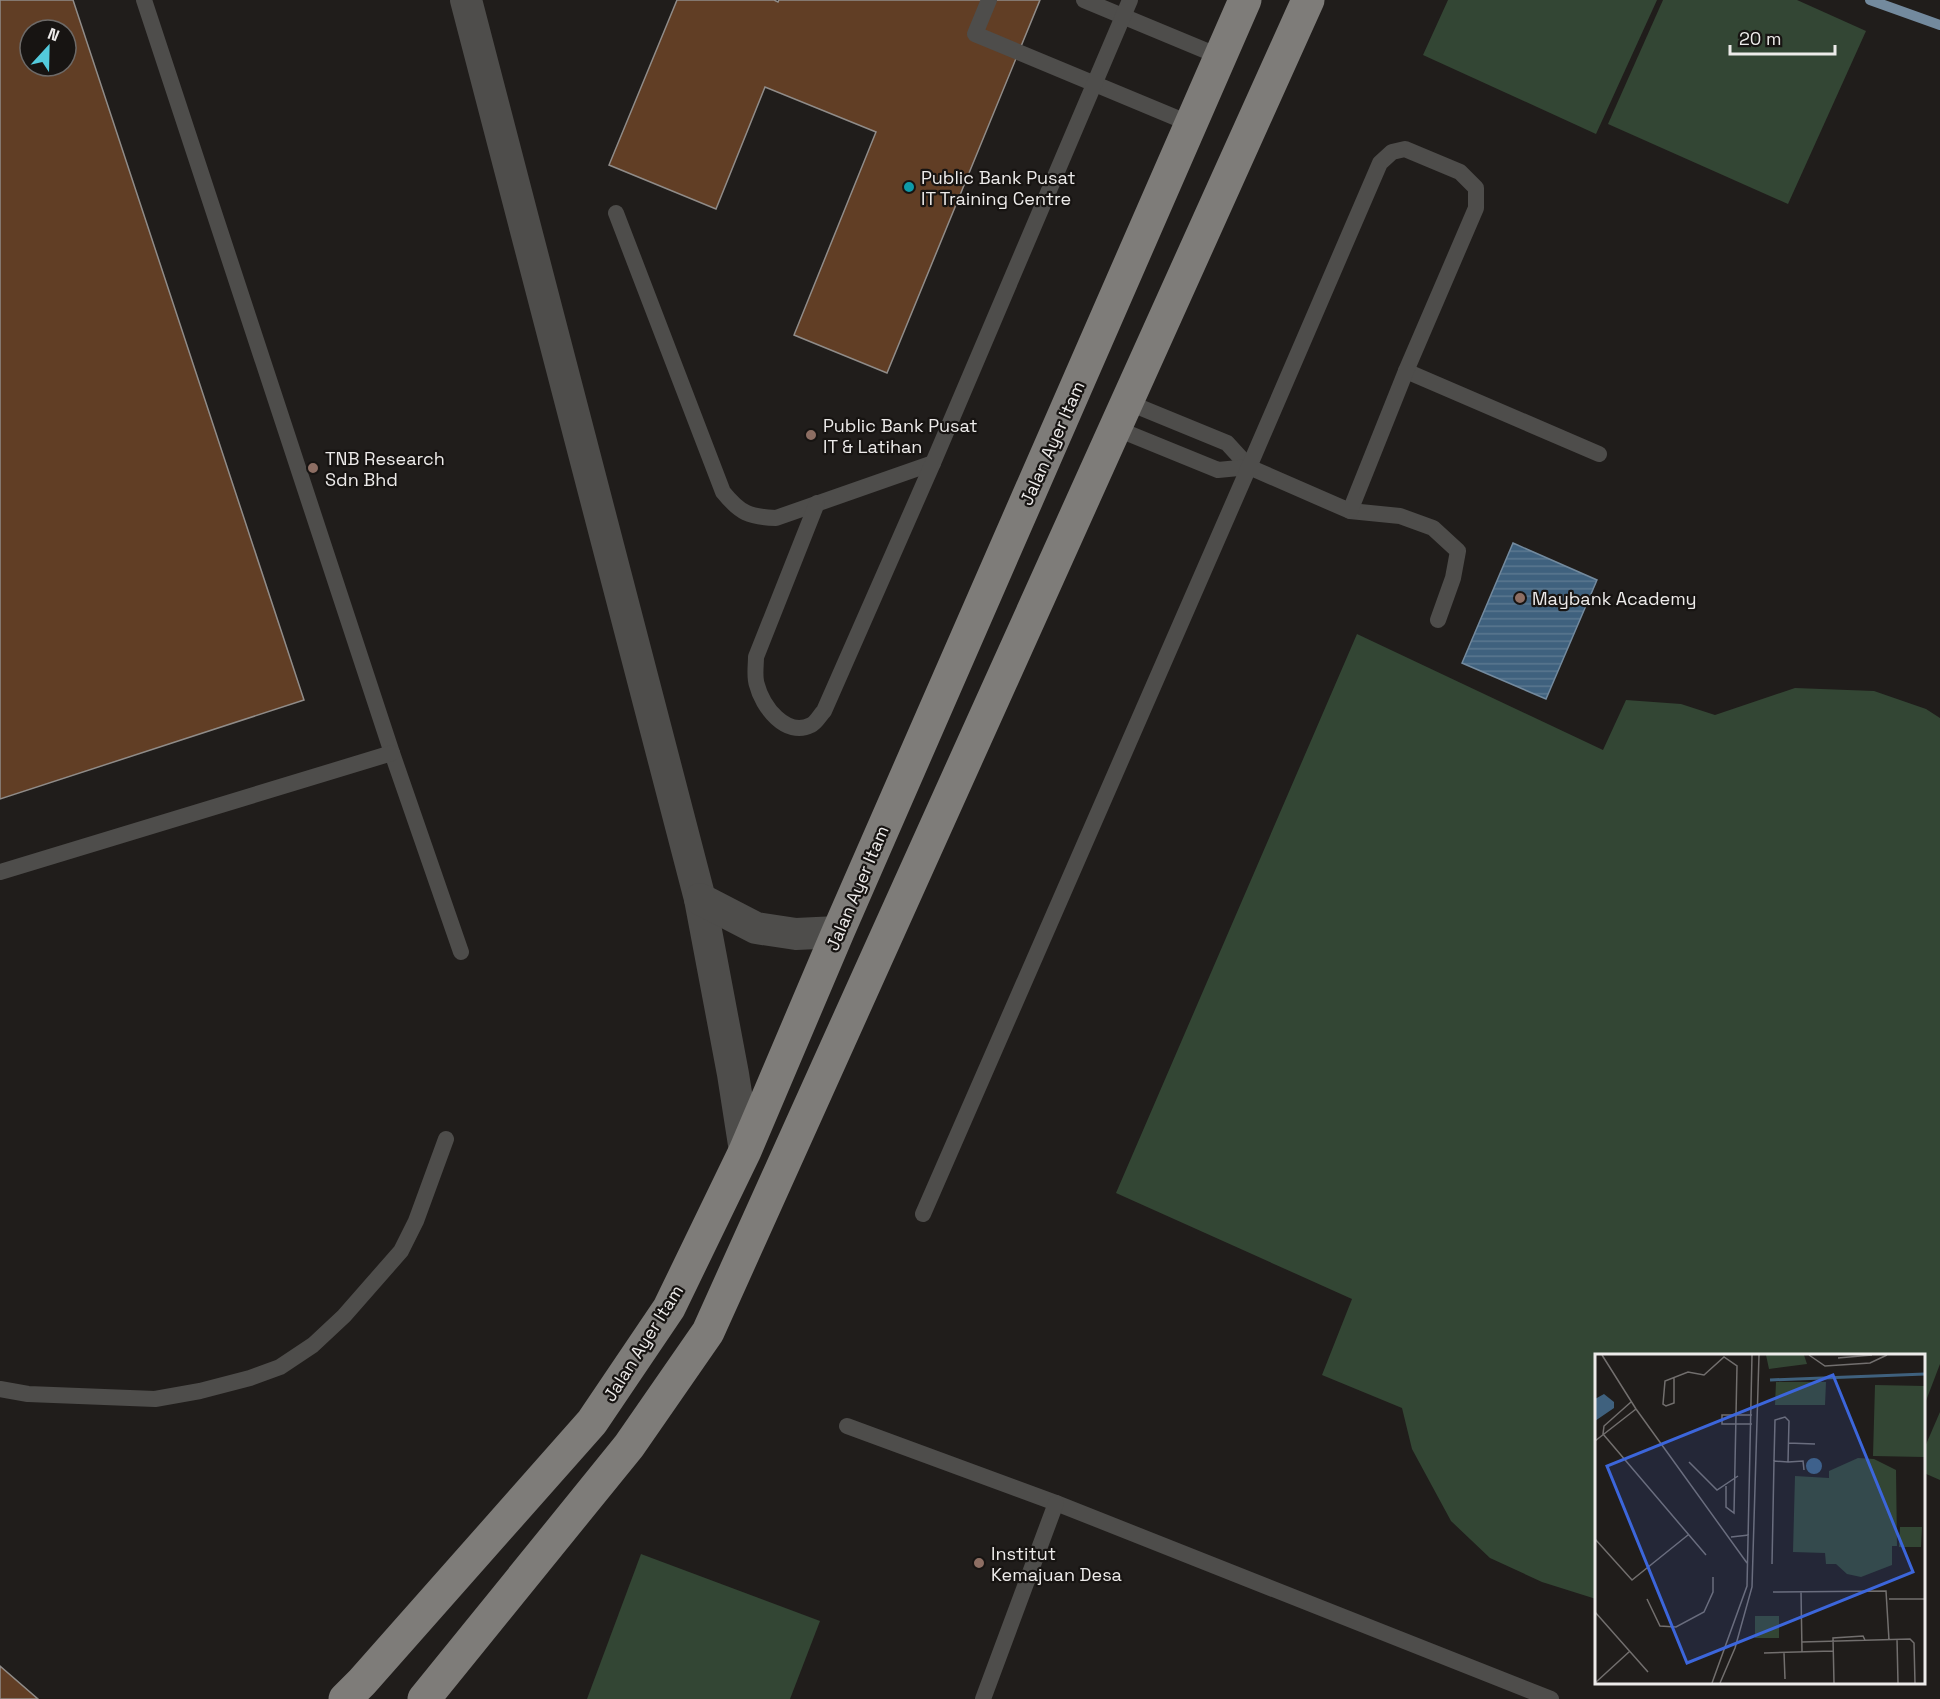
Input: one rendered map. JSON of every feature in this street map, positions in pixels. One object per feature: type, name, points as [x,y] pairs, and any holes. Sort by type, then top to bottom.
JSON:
[{"type":"main road","name":"Jalan Ayer Itam","points":[[345,1699],[592,1422],[669,1308],[745,1151],[838,932],[1245,0]]},
{"type":"main road","points":[[424,1699],[629,1446],[708,1332],[1308,0]]},
{"type":"street","points":[[465,0],[700,899],[745,1151]]},
{"type":"street","points":[[700,899],[756,928],[796,934],[838,932]]},
{"type":"lane","points":[[144,0],[392,753],[461,952]]},
{"type":"lane","points":[[989,0],[975,33],[1191,124]]},
{"type":"lane","points":[[1084,0],[1221,57]]},
{"type":"lane","points":[[817,503],[756,657],[756,684],[765,706],[778,720],[796,728],[812,725],[824,711],[933,463],[1130,0]]},
{"type":"lane","points":[[923,1214],[1380,163],[1392,152],[1406,149],[1460,172],[1476,188],[1476,208],[1406,371],[1350,511]]},
{"type":"lane","points":[[616,213],[723,492],[735,506],[754,517],[776,518],[933,463]]},
{"type":"lane","points":[[1406,371],[1599,454]]},
{"type":"lane","points":[[1121,415],[1227,443],[1249,467],[1350,511],[1400,516],[1433,528],[1458,550],[1453,578],[1438,620]]},
{"type":"lane","points":[[1121,415],[1218,470],[1249,467]]},
{"type":"lane","points":[[0,872],[392,753]]},
{"type":"lane","points":[[0,1389],[28,1394],[155,1399],[220,1386],[280,1367],[313,1345],[344,1316],[401,1251],[416,1221],[446,1139]]},
{"type":"lane","points":[[847,1426],[1056,1503],[1551,1699]]},
{"type":"lane","points":[[983,1699],[1056,1503]]},
{"type":"green space","points":[[1448,0],[1657,0],[1596,134],[1423,55]]},
{"type":"green space","points":[[1663,0],[1797,0],[1866,31],[1788,204],[1608,124]]},
{"type":"green space","points":[[1357,634],[1603,750],[1626,700],[1681,704],[1715,715],[1795,688],[1874,691],[1926,709],[1940,718],[1940,1364],[1925,1403],[1925,1354],[1595,1354],[1595,1599],[1542,1582],[1490,1558],[1451,1521],[1412,1449],[1402,1408],[1322,1375],[1352,1299],[1116,1193]]},
{"type":"green space","points":[[1940,1412],[1940,1480],[1925,1473],[1925,1447]]},
{"type":"green space","points":[[641,1554],[820,1621],[790,1699],[587,1699]]},
{"type":"water","points":[[1513,543],[1597,580],[1546,699],[1462,663]]},
{"type":"building","points":[[0,0],[73,0],[304,700],[0,799]]},
{"type":"building","name":"Public Bank Pusat IT Training Centre","points":[[677,0],[774,0],[778,2],[779,0],[1040,0],[887,373],[794,335],[876,132],[765,87],[716,209],[609,165]]},
{"type":"building","points":[[0,1666],[38,1699],[0,1699]]},
{"type":"waterway","points":[[1870,0],[1940,25]]},
{"type":"place","name":"Public Bank Pusat IT Training Centre","points":[[909,187]]},
{"type":"place","name":"Public Bank Pusat IT & Latihan","points":[[811,435]]},
{"type":"place","name":"TNB Research Sdn Bhd","points":[[313,468]]},
{"type":"place","name":"Maybank Academy","points":[[1520,598]]},
{"type":"place","name":"Institut Kemajuan Desa","points":[[979,1563]]}]
